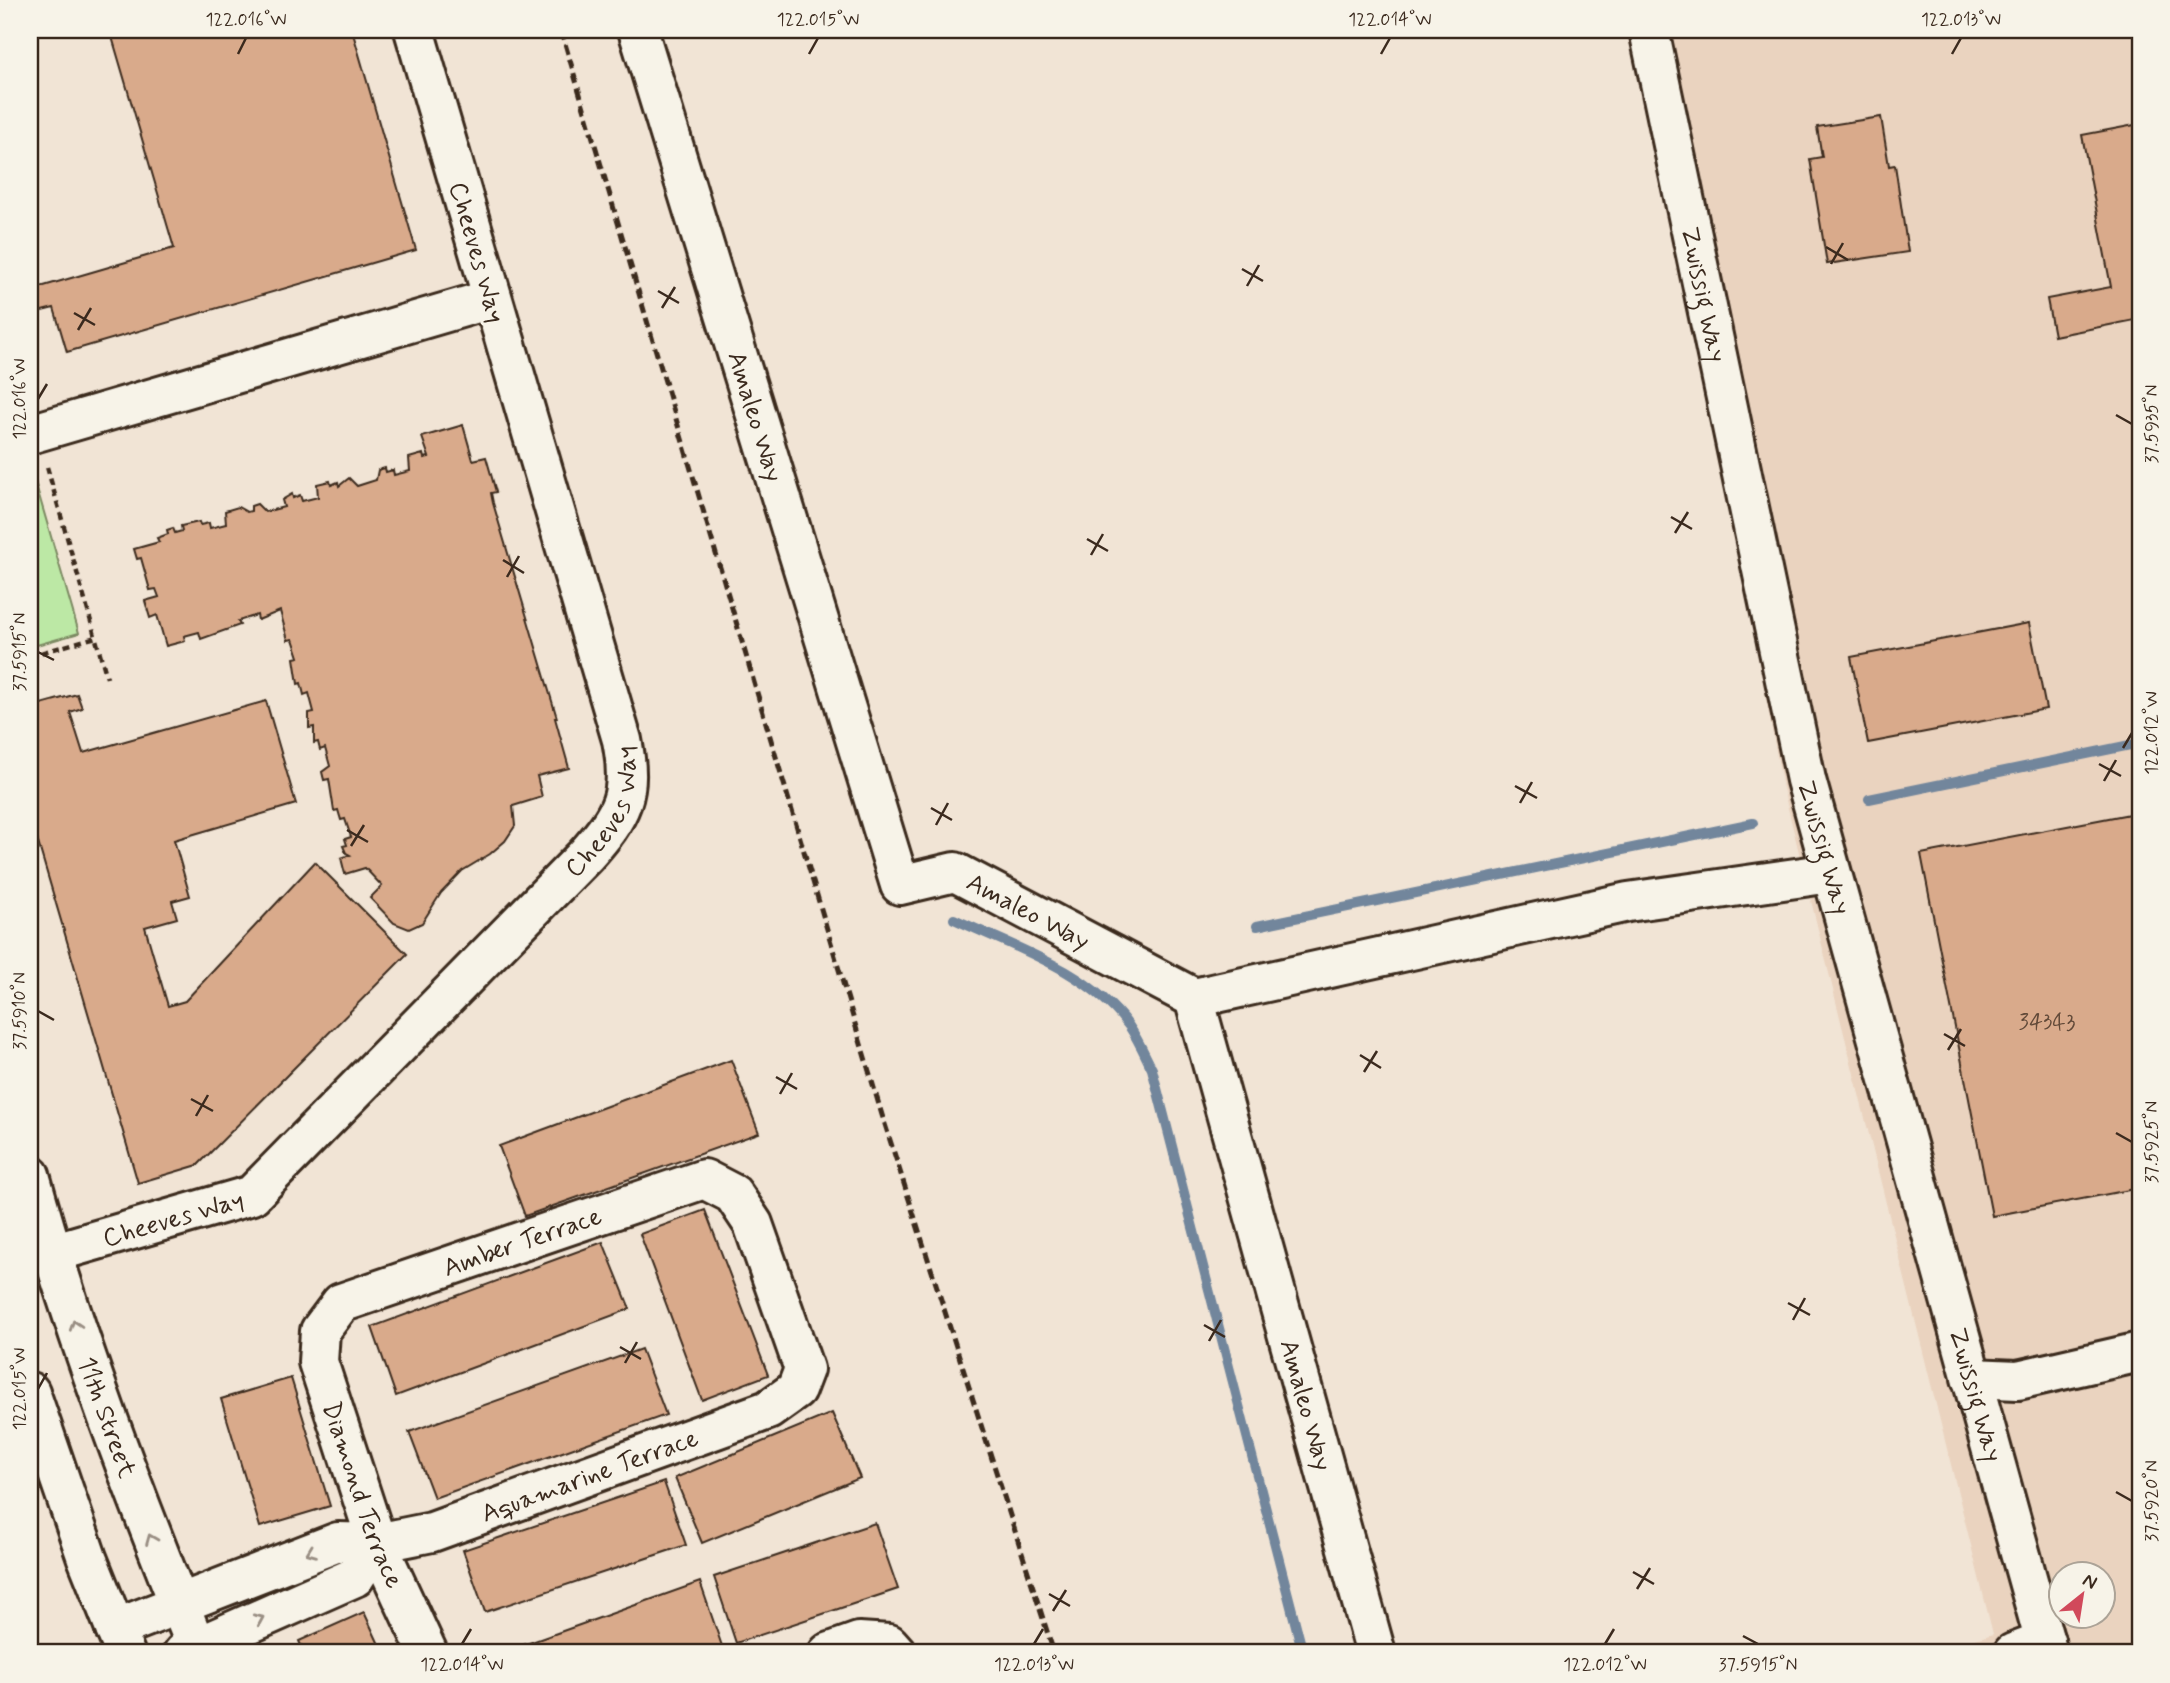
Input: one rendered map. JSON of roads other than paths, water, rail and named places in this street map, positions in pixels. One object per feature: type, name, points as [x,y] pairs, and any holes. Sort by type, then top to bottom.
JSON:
[{"type":"street","name":"Cheeves Way","points":[[51,1253],[252,1195],[586,855],[620,807],[628,786],[622,740],[414,30]]},
{"type":"street","name":"Amaleo Way","points":[[638,30],[900,885],[955,872],[1195,998],[1376,1653]]},
{"type":"street","name":"Zwissig Way","points":[[1649,30],[1806,780],[1971,1378],[2035,1649]]},
{"type":"street","points":[[33,433],[491,299]]},
{"type":"street","points":[[1195,998],[1628,902],[1831,873]]},
{"type":"street","name":"11th Street","points":[[30,1175],[51,1253],[94,1385],[178,1602],[193,1651]]},
{"type":"street","name":"Amber Terrace","points":[[320,1331],[341,1303],[704,1179],[733,1194],[753,1224],[804,1369],[796,1390]]},
{"type":"street","name":"Diamond Terrace","points":[[320,1331],[318,1362],[377,1543],[428,1653]]},
{"type":"street","points":[[1971,1378],[2018,1380],[2140,1352]]},
{"type":"street","name":"Aquamarine Terrace","points":[[120,1641],[178,1602],[338,1542],[377,1543],[432,1532],[768,1410],[796,1390]]},
{"type":"street","points":[[30,1392],[87,1558],[120,1641]]},
{"type":"street","points":[[193,1651],[355,1577],[377,1543]]},
{"type":"street","points":[[828,1653],[859,1642],[889,1644],[897,1653]]},
{"type":"waterway","points":[[1869,799],[2140,743]]},
{"type":"waterway","points":[[1257,926],[1753,823]]},
{"type":"waterway","points":[[954,919],[1049,962],[1093,990],[1112,1006],[1129,1026],[1152,1069],[1303,1653]]},
{"type":"railway","points":[[561,30],[882,1115],[1054,1653]]}]
